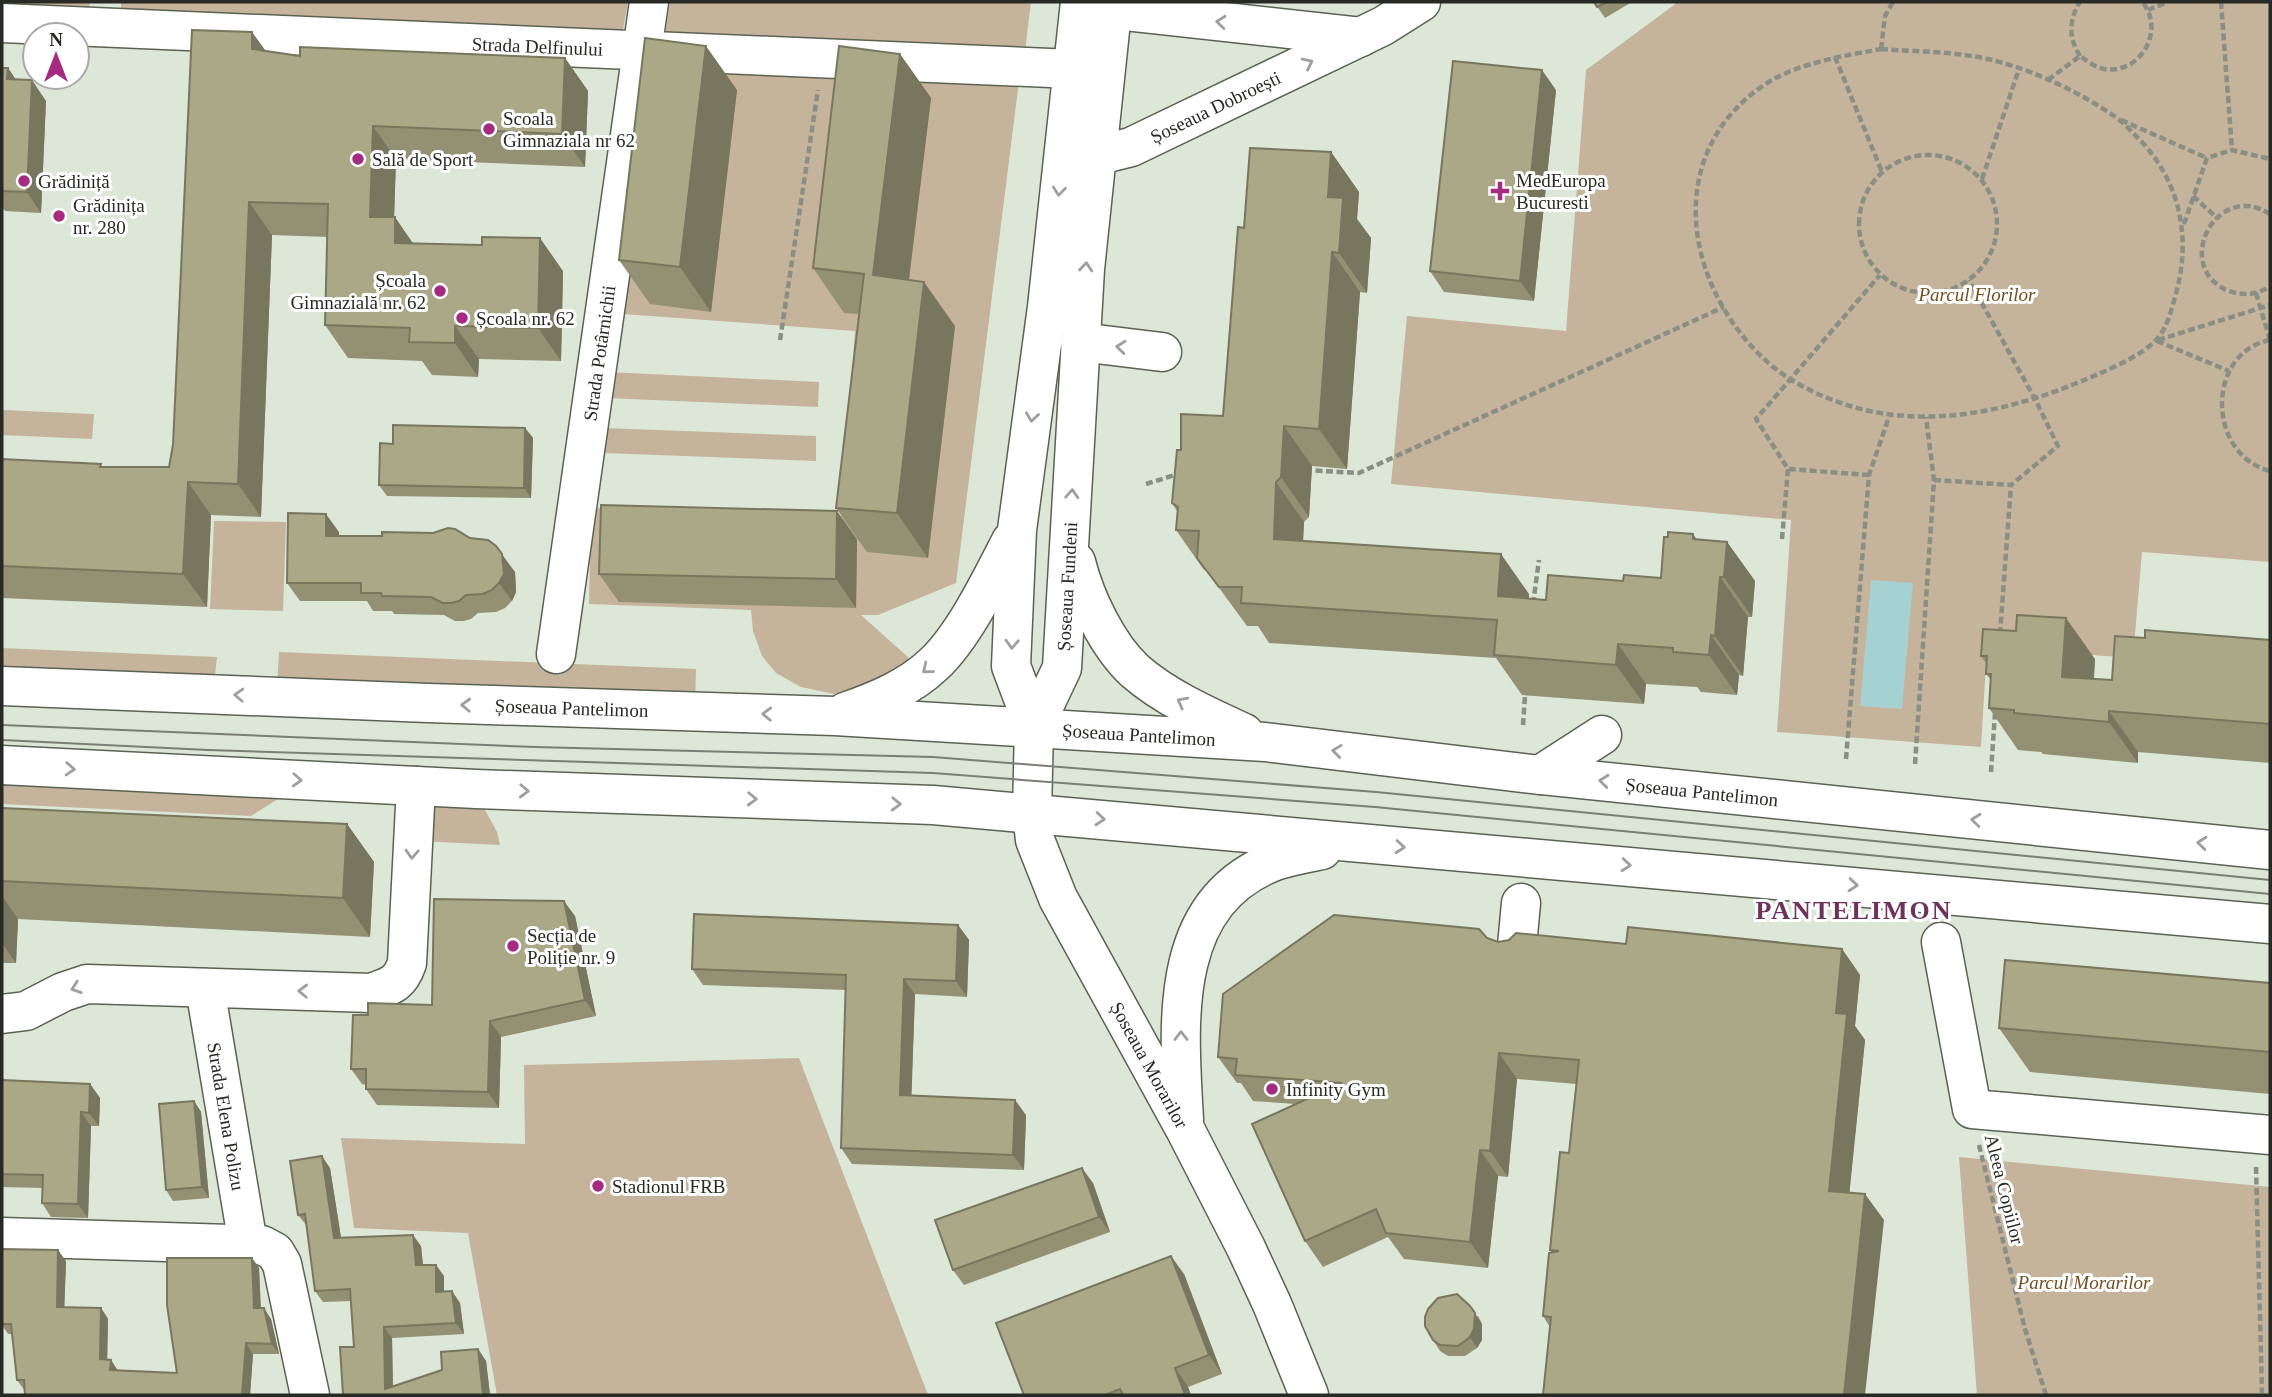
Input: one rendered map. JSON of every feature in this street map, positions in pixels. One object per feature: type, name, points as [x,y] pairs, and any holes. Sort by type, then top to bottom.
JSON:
[{"type":"main road","name":"Strada Potârnichii","points":[[556,654],[649,2]]},
{"type":"main road","name":"Șoseaua Dobroești","points":[[1081,151],[1111,152],[1131,147],[1362,37],[1401,17],[1421,2]]},
{"type":"main road","points":[[1096,5],[1362,37]]},
{"type":"main road","name":"Șoseaua Fundeni","points":[[1034,727],[1011,666],[1017,530],[1047,307],[1081,151],[1073,69],[1096,5]]},
{"type":"main road","name":"Șoseaua Fundeni","points":[[1034,727],[1062,668],[1080,342],[1081,151],[1096,5]]},
{"type":"main road","name":"Strada Delfinului","points":[[2,23],[105,15],[193,45],[642,50],[1073,69]]},
{"type":"main road","points":[[1080,342],[1162,352]]},
{"type":"main road","points":[[835,716],[878,700],[905,686],[934,664],[987,587],[1017,530]]},
{"type":"main road","points":[[1070,537],[1080,579],[1093,610],[1134,670],[1168,695],[1265,742]]},
{"type":"main road","name":"Șoseaua Pantelimon","points":[[2,686],[428,704],[835,716],[1265,742],[1540,775],[2270,850]]},
{"type":"main road","name":"Șoseaua Morarilor","points":[[1034,727],[1032,813],[1035,840],[1053,886],[1185,1129],[1264,1286],[1309,1395]]},
{"type":"main road","points":[[1540,775],[1602,735]]},
{"type":"main road","points":[[2,765],[416,786],[933,806],[2270,924]]},
{"type":"main road","points":[[2,1014],[26,1011],[63,992],[87,984],[371,993],[391,986],[402,977],[407,963],[416,786]]},
{"type":"main road","points":[[1185,1129],[1181,1004],[1192,946],[1206,918],[1224,893],[1275,861],[1359,844]]},
{"type":"main road","points":[[1517,946],[1521,903]]},
{"type":"main road","points":[[1941,942],[1972,1110],[2263,1134]]},
{"type":"main road","name":"Strada Elena Polizu","points":[[205,988],[248,1244]]},
{"type":"main road","points":[[2,1237],[262,1245],[275,1252],[282,1264],[310,1395]]},
{"type":"path","points":[[1881,49],[1885,16],[1894,2]]},
{"type":"path","points":[[2080,2],[2071,21],[2074,48],[2093,65],[2105,69],[2120,68],[2135,62],[2145,51],[2151,38],[2151,24],[2148,10],[2142,2]]},
{"type":"path","points":[[2148,10],[2168,2]]},
{"type":"path","points":[[2221,2],[2232,150]]},
{"type":"path","points":[[2270,159],[2232,150],[2207,158],[2119,118],[2088,99],[2048,80],[1996,61],[1955,54],[1881,49],[1811,64],[1766,83],[1738,106],[1722,125],[1707,151],[1699,184],[1695,224],[1704,270],[1724,307],[1747,341],[1764,359],[1808,390],[1835,401],[1890,414],[1926,417],[1992,410],[2035,399],[2126,360],[2156,341],[2270,305]]},
{"type":"path","points":[[2048,80],[2080,56]]},
{"type":"path","points":[[1835,57],[1882,172]]},
{"type":"path","points":[[780,340],[823,58]]},
{"type":"path","points":[[1982,179],[2019,69]]},
{"type":"path","points":[[2119,118],[2149,150],[2167,176],[2183,226],[2183,264],[2177,291],[2169,319],[2156,341]]},
{"type":"path","points":[[1922,155],[1944,156],[1965,165],[1982,179],[1993,199],[1998,221],[1995,244],[1985,264],[1969,280],[1948,291],[1924,294],[1900,288],[1880,275],[1866,256],[1859,234],[1859,212],[1867,190],[1882,172],[1900,160],[1922,155]]},
{"type":"path","points":[[2183,226],[2207,158]]},
{"type":"path","points":[[2193,196],[2217,218]]},
{"type":"path","points":[[2270,214],[2250,206],[2235,207],[2211,223],[2201,250],[2209,275],[2224,289],[2237,294],[2256,293],[2270,286]]},
{"type":"path","points":[[1782,539],[1788,469],[1756,419],[1880,275]]},
{"type":"path","points":[[1934,480],[2011,485],[2058,446],[1969,280]]},
{"type":"path","points":[[2256,293],[2270,340],[2262,341],[2244,353],[2229,371],[2221,393],[2221,416],[2228,438],[2242,456],[2270,471]]},
{"type":"path","points":[[1301,470],[1359,473],[1724,307]]},
{"type":"path","points":[[2156,341],[2229,371]]},
{"type":"path","points":[[1846,759],[1869,475],[1890,414]]},
{"type":"path","points":[[1914,764],[1934,480],[1926,417]]},
{"type":"path","points":[[1788,469],[1869,475]]},
{"type":"path","points":[[1146,484],[1184,472]]},
{"type":"path","points":[[2000,635],[2011,485]]},
{"type":"path","points":[[1532,611],[1539,560]]},
{"type":"path","points":[[1523,725],[1525,696]]},
{"type":"path","points":[[1991,772],[1996,704]]},
{"type":"path","name":"Aleea Copiilor","points":[[1972,1110],[2025,1329],[2046,1395]]},
{"type":"path","points":[[2262,1393],[2263,1134]]},
{"type":"green space","points":[[2,2],[90,2],[89,13],[2,10]]},
{"type":"green space","points":[[121,2],[628,2],[622,35],[121,15]]},
{"type":"green space","points":[[670,2],[1031,2],[1025,51],[665,35]]},
{"type":"green space","name":"Parcul Florilor","points":[[1678,2],[2270,2],[2270,562],[2142,552],[2133,658],[1987,647],[1981,747],[1777,732],[1791,520],[1391,484],[1407,316],[1566,331],[1586,70]]},
{"type":"green space","points":[[655,68],[1019,81],[956,583],[878,615],[861,615],[909,658],[897,673],[839,695],[801,687],[776,673],[762,656],[753,631],[751,610],[589,604],[591,508],[841,516],[855,331],[623,314]]},
{"type":"green space","points":[[607,372],[819,382],[818,407],[606,398]]},
{"type":"green space","points":[[2,410],[94,414],[92,439],[2,435]]},
{"type":"green space","points":[[604,428],[816,436],[816,461],[604,453]]},
{"type":"green space","points":[[214,521],[286,522],[283,611],[210,609]]},
{"type":"green space","points":[[2,648],[217,657],[214,684],[2,674]]},
{"type":"green space","points":[[279,652],[696,669],[695,704],[277,687]]},
{"type":"green space","points":[[2,775],[294,789],[251,816],[2,804]]},
{"type":"green space","points":[[423,793],[484,808],[497,832],[500,845],[420,841]]},
{"type":"green space","name":"Stadionul FRB","points":[[799,1058],[928,1395],[497,1395],[468,1233],[354,1228],[341,1138],[525,1144],[524,1065]]},
{"type":"green space","name":"Parcul Morarilor","points":[[1959,1157],[2270,1187],[2270,1395],[1977,1395]]},
{"type":"water","points":[[1871,580],[1913,583],[1902,709],[1860,706]]},
{"type":"building","points":[[1594,2],[1607,2],[1597,7]]},
{"type":"building","points":[[192,30],[252,32],[252,49],[300,56],[300,47],[565,58],[562,134],[373,126],[370,217],[395,217],[395,243],[482,245],[482,237],[540,238],[538,328],[455,326],[455,343],[409,342],[410,328],[325,325],[328,204],[249,202],[238,484],[188,482],[183,574],[2,566],[2,459],[101,464],[100,467],[169,467],[173,445]]},
{"type":"building","points":[[645,38],[706,46],[680,267],[619,260]]},
{"type":"building","points":[[839,46],[900,54],[873,275],[924,282],[897,513],[836,508],[864,274],[813,268]]},
{"type":"building","name":"MedEuropa Bucuresti","points":[[1453,61],[1542,70],[1520,281],[1430,271]]},
{"type":"building","points":[[2,68],[8,68],[7,79],[21,80],[21,91],[32,91],[27,192],[2,191]]},
{"type":"building","points":[[1250,148],[1331,152],[1328,197],[1343,198],[1339,253],[1332,252],[1319,429],[1284,426],[1281,477],[1276,482],[1274,539],[1501,554],[1498,596],[1546,600],[1548,575],[1623,581],[1624,575],[1661,578],[1664,537],[1668,537],[1668,532],[1693,534],[1693,539],[1727,542],[1724,577],[1720,577],[1715,636],[1711,635],[1709,655],[1673,652],[1673,648],[1618,644],[1616,665],[1494,655],[1497,620],[1241,603],[1242,587],[1219,587],[1197,558],[1199,531],[1176,530],[1178,507],[1172,503],[1177,450],[1181,450],[1181,414],[1223,416],[1238,227],[1244,228]]},
{"type":"building","points":[[393,425],[525,428],[524,488],[379,485],[380,443],[393,444]]},
{"type":"building","points":[[601,505],[837,511],[836,579],[599,574]]},
{"type":"building","points":[[288,513],[326,514],[326,536],[382,536],[382,532],[433,533],[448,528],[455,529],[470,538],[488,540],[496,546],[502,554],[504,574],[492,590],[483,594],[466,595],[451,603],[443,603],[431,597],[361,593],[361,583],[287,583]]},
{"type":"building","points":[[2017,615],[2066,618],[2062,677],[2112,680],[2115,636],[2145,638],[2145,630],[2270,640],[2270,724],[2109,711],[2109,722],[1989,708],[1991,674],[1986,674],[1987,656],[1981,656],[1983,629],[2016,631]]},
{"type":"building","points":[[2,808],[347,824],[343,898],[2,881]]},
{"type":"building","points":[[434,899],[564,901],[585,1000],[490,1021],[488,1092],[366,1089],[366,1069],[351,1069],[353,1015],[368,1015],[368,1003],[432,1005]]},
{"type":"building","points":[[694,914],[958,925],[956,981],[904,979],[900,1095],[1015,1100],[1013,1155],[841,1148],[846,975],[692,969]]},
{"type":"building","points":[[1334,915],[1479,929],[1487,938],[1498,942],[1509,940],[1516,933],[1626,944],[1628,927],[1842,949],[1836,1013],[1847,1014],[1829,1191],[1865,1194],[1844,1395],[1543,1395],[1551,1317],[1543,1316],[1549,1253],[1559,1251],[1550,1250],[1560,1152],[1569,1153],[1579,1060],[1499,1053],[1490,1151],[1480,1150],[1470,1242],[1386,1233],[1376,1209],[1305,1241],[1252,1124],[1342,1083],[1235,1075],[1237,1059],[1218,1057],[1223,994]]},
{"type":"building","points":[[2005,960],[2270,983],[2270,1052],[1999,1028]]},
{"type":"building","points":[[2,1080],[90,1084],[89,1113],[81,1112],[78,1204],[42,1203],[43,1175],[2,1174]]},
{"type":"building","points":[[194,1101],[202,1187],[166,1190],[159,1104]]},
{"type":"building","points":[[322,1156],[334,1238],[413,1235],[416,1265],[436,1265],[436,1292],[452,1291],[456,1323],[384,1327],[385,1389],[442,1370],[441,1352],[478,1349],[483,1395],[343,1395],[340,1347],[354,1347],[350,1289],[315,1291],[305,1214],[298,1215],[290,1161]]},
{"type":"building","points":[[1082,1168],[1099,1217],[953,1270],[935,1220]]},
{"type":"building","points":[[2,1249],[58,1250],[57,1307],[101,1308],[100,1359],[111,1360],[110,1370],[177,1373],[167,1305],[167,1258],[252,1258],[254,1308],[264,1308],[272,1344],[246,1343],[242,1395],[25,1395],[24,1380],[17,1380],[11,1324],[2,1324]]},
{"type":"building","points":[[1171,1256],[1209,1355],[1175,1368],[1185,1395],[1123,1395],[1120,1389],[1105,1395],[1024,1395],[996,1323]]},
{"type":"building","points":[[1457,1294],[1475,1313],[1474,1329],[1470,1337],[1458,1346],[1440,1345],[1433,1340],[1425,1326],[1425,1317],[1438,1298]]},
{"type":"tram line","points":[[2,725],[535,747],[933,757],[1376,792],[2270,880]]},
{"type":"tram line","points":[[2,740],[208,750],[933,773],[1375,807],[2270,894]]},
{"type":"place","name":"Scoala Gimnaziala nr 62","points":[[489,129]]},
{"type":"place","name":"Sală de Sport","points":[[358,159]]},
{"type":"place","name":"Grădiniță","points":[[24,181]]},
{"type":"place","name":"MedEuropa Bucuresti","points":[[1500,191]]},
{"type":"place","name":"Grădinița nr. 280","points":[[59,216]]},
{"type":"place","name":"Școala Gimnazială nr. 62","points":[[440,291]]},
{"type":"place","name":"Școala nr. 62","points":[[462,318]]},
{"type":"place","name":"Secția de Poliție nr. 9","points":[[513,946]]},
{"type":"place","name":"Infinity Gym","points":[[1272,1089]]},
{"type":"place","name":"Stadionul FRB","points":[[598,1186]]},
{"type":"district","name":"PANTELIMON","points":[[1854,910]]}]
